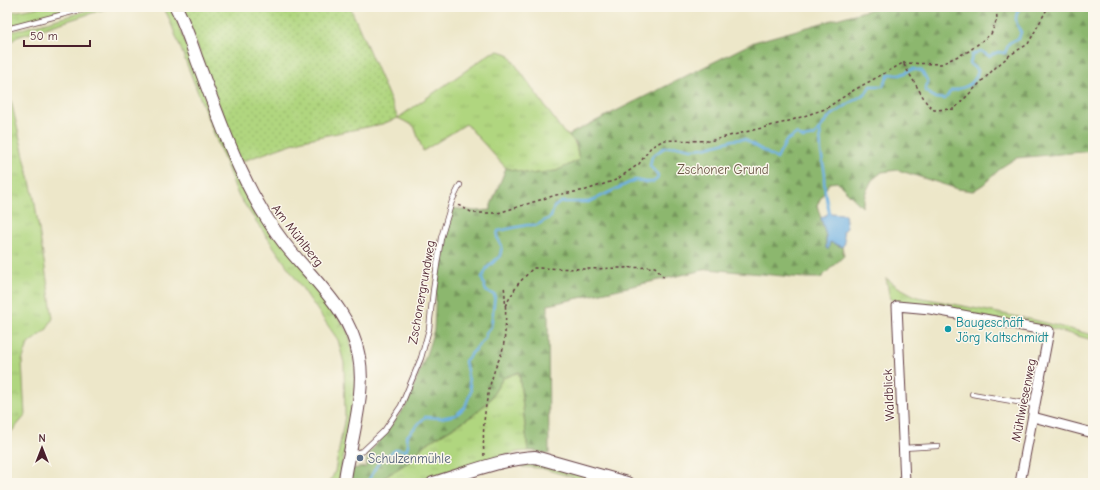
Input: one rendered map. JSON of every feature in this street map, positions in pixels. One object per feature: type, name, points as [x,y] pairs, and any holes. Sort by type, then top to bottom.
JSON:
[{"type":"street","name":"Am Mühlberg","points":[[176,7],[237,165],[260,208],[284,243],[342,313],[354,337],[360,358],[360,378],[357,413],[345,483]]},
{"type":"street","name":"Mühlwiesenweg","points":[[897,306],[930,308],[1049,331],[1020,483]]},
{"type":"street","name":"Waldblick","points":[[897,306],[904,483]]},
{"type":"street","points":[[1033,417],[1093,433]]},
{"type":"street","points":[[433,483],[502,461],[535,457],[627,483]]},
{"type":"lane","points":[[7,29],[91,7]]},
{"type":"lane","name":"Zschonergrundweg","points":[[349,455],[363,451],[384,431],[401,406],[418,365],[429,329],[441,238],[452,201],[460,185]]},
{"type":"lane","points":[[972,394],[1035,405]]},
{"type":"lane","points":[[903,448],[938,446]]},
{"type":"path","points":[[452,201],[473,213],[498,213],[556,195],[586,190],[616,180],[639,164],[651,147],[664,140],[709,141],[786,122],[824,109],[854,90],[903,63],[941,64],[969,51],[991,34],[997,19],[996,7]]},
{"type":"path","points":[[903,63],[926,102],[934,110],[954,109],[996,67],[1010,55],[1028,44],[1047,10],[1057,7]]},
{"type":"path","points":[[505,306],[518,284],[533,268],[586,269],[655,267],[665,279]]},
{"type":"path","points":[[485,467],[483,438],[485,412],[494,372],[502,351],[505,321],[504,285]]},
{"type":"green space","points":[[40,7],[84,7],[7,27],[7,11],[13,12]]},
{"type":"green space","points":[[101,7],[111,7],[17,37],[7,45],[7,33]]},
{"type":"green space","points":[[163,7],[172,7],[233,168],[349,334],[357,379],[339,483],[328,483],[335,471],[345,416],[344,363],[338,340],[238,195],[168,16]]},
{"type":"green space","points":[[183,7],[350,7],[398,118],[382,124],[303,140],[240,162]]},
{"type":"green space","name":"Zschoner Grund","points":[[879,7],[1093,7],[1093,151],[1016,158],[1002,167],[984,184],[973,191],[958,189],[898,170],[882,172],[872,180],[866,192],[862,207],[837,182],[829,183],[817,205],[826,236],[826,248],[830,242],[842,247],[844,256],[821,278],[804,278],[708,269],[548,305],[549,454],[528,451],[519,372],[503,378],[489,401],[472,416],[424,445],[410,461],[382,479],[380,483],[352,483],[350,478],[350,469],[366,467],[368,455],[406,406],[425,358],[434,330],[436,292],[445,237],[453,208],[475,211],[491,210],[491,205],[506,168],[530,174],[556,171],[579,160],[576,143],[568,135],[754,42]]},
{"type":"green space","points":[[499,51],[508,54],[564,133],[571,138],[577,148],[579,160],[556,171],[530,174],[506,168],[466,124],[423,151],[414,126],[398,118],[491,53]]},
{"type":"green space","points":[[7,84],[34,198],[53,318],[47,329],[28,344],[22,361],[25,416],[7,437]]},
{"type":"green space","points":[[886,278],[898,287],[917,297],[1034,320],[1093,335],[1093,340],[1052,329],[908,304],[890,299]]},
{"type":"green space","points":[[519,372],[528,451],[498,457],[410,483],[380,483],[382,479],[410,461],[424,445],[472,416],[489,401],[503,378]]},
{"type":"green space","points":[[532,461],[612,483],[592,483],[541,468],[522,467],[521,462]]},
{"type":"water","points":[[829,213],[845,214],[847,228],[843,232],[845,243],[842,247],[830,242],[828,250],[826,248],[826,236],[821,218]]},
{"type":"waterway","points":[[367,483],[380,460],[397,449],[406,451],[408,445],[406,437],[425,417],[441,418],[456,415],[465,407],[471,391],[465,361],[485,338],[486,333],[491,327],[495,295],[486,291],[482,278],[487,268],[500,256],[502,246],[497,237],[498,231],[527,225],[537,225],[551,217],[554,207],[561,202],[589,202],[635,180],[653,182],[657,179],[658,175],[650,166],[652,156],[664,148],[677,146],[691,149],[704,148],[733,140],[744,139],[777,159],[786,141],[796,134],[803,138],[814,136],[829,117],[866,93],[870,86],[883,86],[889,74],[900,75],[913,69],[922,71],[928,82],[925,90],[935,98],[945,99],[951,91],[972,83],[977,76],[978,71],[970,64],[972,55],[981,51],[989,56],[998,52],[1005,53],[1009,43],[1019,38],[1021,32],[1017,26],[1016,20],[1020,7]]},
{"type":"waterway","points":[[820,130],[821,152],[825,174],[825,192],[829,213]]},
{"type":"place","name":"Baugeschäft Jörg Kaltschmidt","points":[[948,329]]},
{"type":"place","name":"Schulzenmühle","points":[[360,458]]}]
